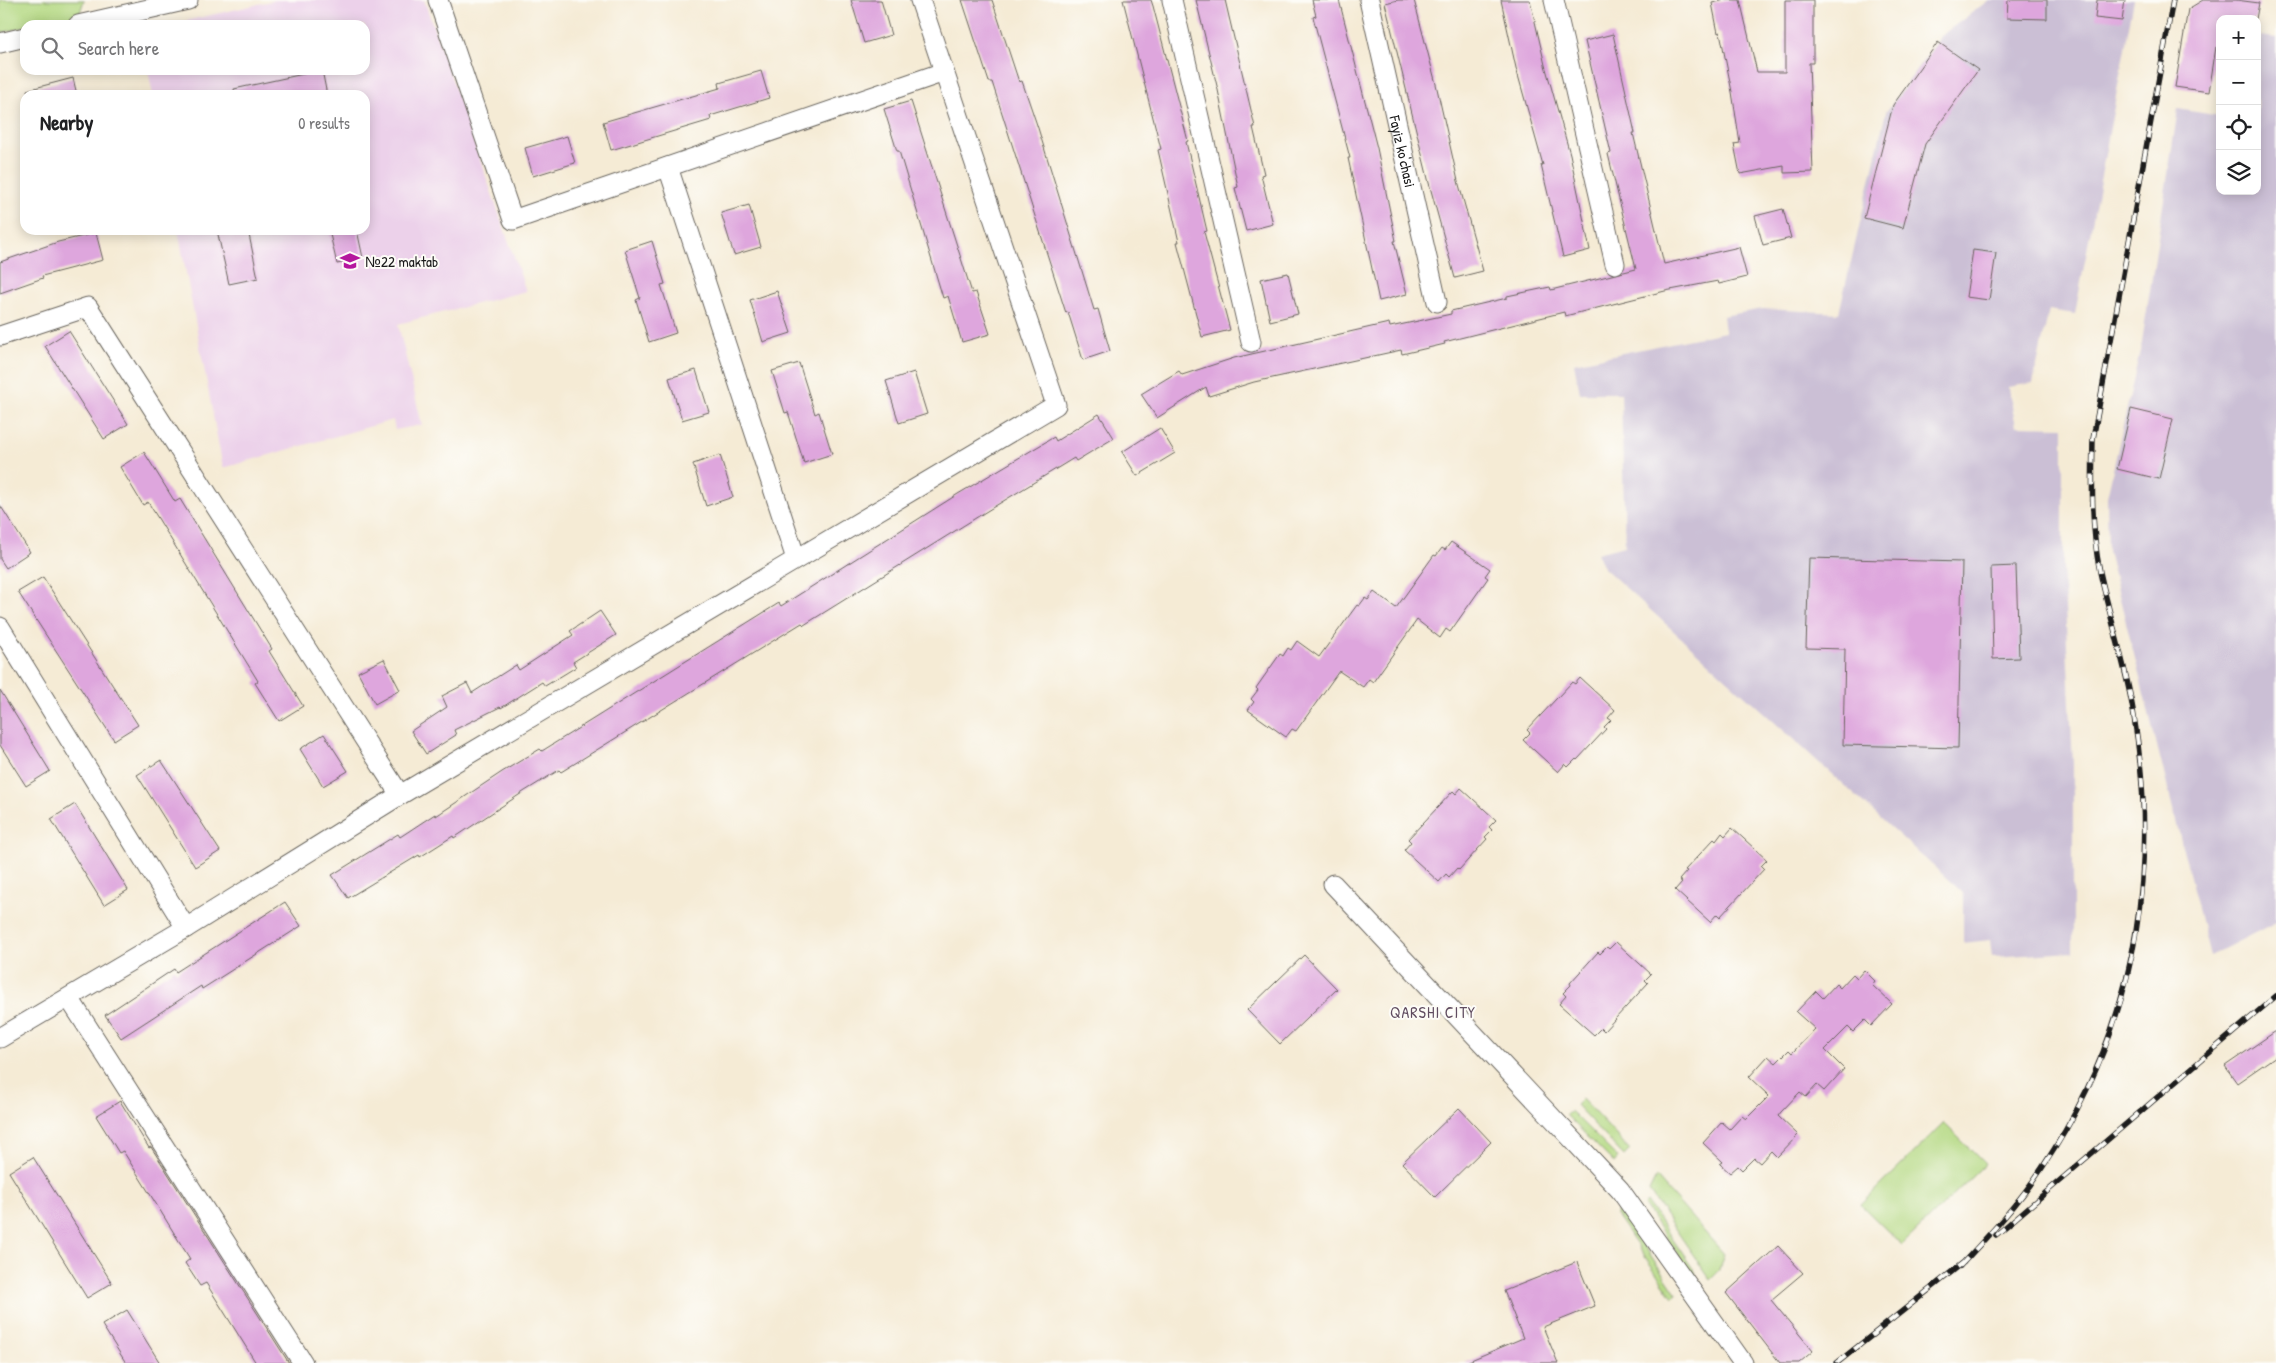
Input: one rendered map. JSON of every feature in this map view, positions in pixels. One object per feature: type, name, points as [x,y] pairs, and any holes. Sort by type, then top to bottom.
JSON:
[{"type":"street","points":[[88,20],[110,9],[188,0]]},
{"type":"street","points":[[438,0],[513,220],[944,72]]},
{"type":"street","points":[[0,1038],[186,928],[400,795],[1056,405],[920,0]]},
{"type":"street","points":[[1172,0],[1252,342]]},
{"type":"street","name":"Fayiz ko'chasi","points":[[1369,0],[1437,302]]},
{"type":"street","points":[[1554,0],[1615,264]]},
{"type":"street","points":[[0,43],[20,38]]},
{"type":"street","points":[[668,167],[796,559]]},
{"type":"street","points":[[0,336],[88,307],[400,795]]},
{"type":"street","points":[[0,627],[186,928]]},
{"type":"street","points":[[1333,884],[1620,1190],[1743,1363]]},
{"type":"street","points":[[69,998],[303,1363]]},
{"type":"shaded area","name":"№22 maktab","points":[[276,0],[424,0],[526,291],[398,324],[422,425],[395,430],[393,420],[223,468],[179,235],[370,235],[370,90],[152,90],[149,75],[370,75],[370,20],[190,20]]},
{"type":"shaded area","points":[[1989,0],[2134,0],[2075,314],[2049,310],[2033,383],[2008,387],[2016,426],[2063,427],[2063,566],[2073,764],[2073,952],[1992,957],[1990,940],[1963,943],[1963,893],[1604,568],[1597,553],[1625,546],[1621,393],[1580,393],[1574,363],[1725,332],[1723,316],[1763,309],[1839,313],[1886,112],[1942,35]]},
{"type":"shaded area","points":[[2261,36],[2276,38],[2276,922],[2210,956],[2108,551],[2107,497],[2142,342],[2178,109],[2216,115],[2216,195],[2261,195]]},
{"type":"green space","points":[[0,0],[84,0],[79,16],[60,20],[20,20],[20,28],[0,33]]},
{"type":"green space","points":[[1582,1099],[1630,1150],[1624,1156],[1576,1105]]},
{"type":"green space","points":[[1571,1111],[1618,1158],[1614,1163],[1566,1115]]},
{"type":"green space","points":[[1944,1123],[1985,1164],[1902,1245],[1861,1205]]},
{"type":"green space","points":[[1656,1177],[1724,1254],[1719,1270],[1710,1279],[1649,1191]]},
{"type":"green space","points":[[1647,1202],[1696,1273],[1693,1277],[1644,1205]]},
{"type":"green space","points":[[1617,1206],[1677,1294],[1673,1297],[1616,1215]]},
{"type":"building","points":[[851,0],[881,0],[891,35],[864,43]]},
{"type":"building","points":[[962,0],[992,0],[1019,82],[1022,81],[1038,128],[1094,310],[1098,309],[1110,351],[1083,360],[1068,312],[1066,313],[992,82],[989,82]]},
{"type":"building","points":[[1123,0],[1151,0],[1153,6],[1188,141],[1186,142],[1207,231],[1204,232],[1230,330],[1202,337],[1177,242],[1179,242],[1158,150],[1161,149]]},
{"type":"building","points":[[1196,0],[1225,0],[1255,127],[1253,127],[1264,174],[1261,175],[1273,224],[1246,231],[1235,188],[1238,187],[1218,90]]},
{"type":"building","points":[[1312,0],[1339,0],[1377,148],[1396,241],[1394,241],[1407,294],[1379,301],[1348,158],[1350,158],[1313,17],[1316,16]]},
{"type":"building","points":[[1398,0],[1414,0],[1436,84],[1458,181],[1483,271],[1455,278],[1429,183],[1385,3]]},
{"type":"building","points":[[1501,0],[1530,0],[1545,65],[1570,154],[1590,250],[1563,257],[1541,165],[1543,165],[1516,68]]},
{"type":"building","points":[[1740,0],[1757,72],[1785,72],[1785,0],[1813,0],[1813,63],[1809,63],[1813,172],[1784,173],[1784,166],[1740,174],[1734,144],[1740,143],[1732,92],[1712,3]]},
{"type":"building","points":[[2008,0],[2047,0],[2047,19],[2007,18]]},
{"type":"building","points":[[2097,0],[2125,0],[2122,21],[2095,18]]},
{"type":"building","points":[[2203,0],[2236,0],[2259,3],[2257,15],[2216,15],[2216,47],[2209,92],[2175,87],[2188,9]]},
{"type":"building","points":[[1613,34],[1635,133],[1633,133],[1664,264],[1739,247],[1747,277],[1719,284],[1718,281],[1665,291],[1565,316],[1564,312],[1444,342],[1445,344],[1402,354],[1401,350],[1254,382],[1209,396],[1206,387],[1157,418],[1141,394],[1179,371],[1182,375],[1234,358],[1389,323],[1390,327],[1451,314],[1451,311],[1507,298],[1507,296],[1550,287],[1551,290],[1636,269],[1608,154],[1611,153],[1585,41]]},
{"type":"building","points":[[1938,42],[1978,70],[1925,144],[1903,228],[1864,218],[1893,105]]},
{"type":"building","points":[[761,71],[769,98],[710,116],[711,120],[611,150],[603,122],[720,88],[719,83]]},
{"type":"building","points":[[299,75],[323,75],[326,90],[234,90]]},
{"type":"building","points":[[73,78],[76,90],[27,90]]},
{"type":"building","points":[[911,101],[972,293],[976,292],[990,334],[962,342],[948,296],[943,298],[899,151],[897,151],[884,109]]},
{"type":"building","points":[[567,136],[575,163],[533,176],[525,148]]},
{"type":"building","points":[[749,205],[761,247],[734,255],[721,213]]},
{"type":"building","points":[[1783,209],[1791,238],[1763,245],[1755,216]]},
{"type":"building","points":[[88,235],[97,235],[103,260],[42,276],[43,278],[0,293],[0,262],[58,242]]},
{"type":"building","points":[[218,235],[249,235],[258,278],[229,284]]},
{"type":"building","points":[[330,235],[358,235],[363,258],[337,264]]},
{"type":"building","points":[[652,241],[665,284],[661,285],[676,333],[649,342],[636,300],[640,298],[625,250]]},
{"type":"building","points":[[1973,250],[1996,253],[1989,300],[1966,297]]},
{"type":"building","points":[[1288,273],[1298,314],[1270,321],[1261,279]]},
{"type":"building","points":[[777,291],[791,333],[763,342],[750,300]]},
{"type":"building","points":[[69,331],[128,424],[104,439],[45,346]]},
{"type":"building","points":[[799,363],[815,414],[819,412],[832,454],[804,463],[788,412],[785,413],[772,371]]},
{"type":"building","points":[[696,370],[709,412],[682,420],[669,378]]},
{"type":"building","points":[[914,372],[927,414],[899,423],[886,381]]},
{"type":"building","points":[[2131,409],[2173,419],[2159,479],[2117,469]]},
{"type":"building","points":[[1099,414],[1114,438],[1076,461],[1074,458],[804,625],[802,623],[561,772],[559,770],[454,838],[453,836],[420,857],[419,855],[348,898],[332,875],[398,834],[400,837],[435,814],[436,816],[502,772],[540,749],[542,751],[779,603],[781,606],[958,494],[1054,437],[1056,441]]},
{"type":"building","points":[[1160,428],[1175,453],[1137,476],[1122,452]]},
{"type":"building","points":[[144,452],[175,502],[180,499],[272,649],[269,651],[303,706],[279,721],[255,683],[258,681],[148,502],[143,505],[120,467]]},
{"type":"building","points":[[720,455],[733,497],[706,506],[693,464]]},
{"type":"building","points":[[0,505],[30,552],[6,568],[0,559]]},
{"type":"building","points":[[1451,542],[1490,569],[1485,576],[1488,578],[1450,632],[1446,629],[1440,638],[1417,620],[1373,682],[1369,679],[1363,687],[1339,671],[1296,731],[1292,729],[1286,737],[1248,710],[1254,702],[1251,699],[1258,690],[1256,688],[1280,654],[1283,656],[1288,648],[1291,650],[1297,641],[1319,657],[1357,605],[1359,606],[1365,598],[1368,600],[1374,592],[1396,608],[1434,555],[1436,556],[1442,548],[1445,550]]},
{"type":"building","points":[[1809,558],[1962,562],[1958,748],[1843,745],[1845,649],[1806,648]]},
{"type":"building","points":[[2016,566],[2019,658],[1993,659],[1991,567]]},
{"type":"building","points":[[43,577],[138,725],[114,740],[18,592]]},
{"type":"building","points":[[600,611],[616,635],[573,662],[576,667],[545,686],[542,682],[501,708],[454,730],[456,735],[426,754],[411,731],[447,707],[442,696],[467,683],[472,693],[516,665],[519,670],[573,635],[570,631]]},
{"type":"building","points":[[384,659],[400,690],[375,704],[358,672]]},
{"type":"building","points":[[1580,678],[1615,710],[1608,718],[1611,720],[1604,727],[1606,729],[1577,760],[1568,767],[1565,764],[1558,772],[1523,740],[1530,733],[1527,730],[1572,682],[1575,684]]},
{"type":"building","points":[[0,690],[50,771],[26,786],[0,745]]},
{"type":"building","points":[[324,734],[348,771],[323,786],[300,749]]},
{"type":"building","points":[[161,760],[220,851],[195,867],[137,775]]},
{"type":"building","points":[[1461,788],[1496,820],[1489,827],[1492,830],[1485,837],[1487,839],[1459,870],[1457,868],[1449,877],[1446,874],[1439,882],[1404,850],[1411,842],[1408,839],[1453,791],[1456,794]]},
{"type":"building","points":[[75,804],[128,890],[104,905],[51,819]]},
{"type":"building","points":[[1732,828],[1767,860],[1761,866],[1764,869],[1720,917],[1717,914],[1710,922],[1675,890],[1682,882],[1679,880],[1687,871],[1685,870],[1714,839],[1716,841],[1722,833],[1725,836]]},
{"type":"building","points":[[285,902],[301,926],[202,989],[201,986],[121,1038],[105,1015],[174,969],[176,972]]},
{"type":"building","points":[[1616,942],[1651,974],[1645,980],[1648,983],[1604,1031],[1601,1028],[1594,1035],[1559,1004],[1566,996],[1563,993],[1571,985],[1570,983],[1598,952],[1600,954],[1607,947],[1609,949]]},
{"type":"building","points":[[1304,955],[1337,989],[1280,1044],[1247,1010]]},
{"type":"building","points":[[1864,970],[1875,981],[1872,985],[1892,1004],[1871,1026],[1865,1020],[1853,1032],[1848,1027],[1825,1050],[1844,1069],[1824,1091],[1817,1085],[1806,1097],[1800,1092],[1781,1112],[1778,1116],[1798,1135],[1777,1157],[1771,1151],[1760,1163],[1754,1158],[1742,1170],[1738,1166],[1730,1173],[1720,1164],[1723,1162],[1703,1143],[1722,1122],[1730,1129],[1742,1116],[1746,1119],[1769,1096],[1749,1077],[1768,1056],[1776,1063],[1789,1050],[1792,1053],[1815,1029],[1796,1012],[1816,991],[1823,998],[1836,984],[1840,988],[1853,974],[1857,978]]},
{"type":"building","points":[[2276,1031],[2276,1056],[2237,1083],[2225,1066]]},
{"type":"building","points":[[120,1101],[289,1363],[256,1363],[206,1283],[200,1286],[185,1263],[190,1259],[123,1151],[119,1153],[96,1116]]},
{"type":"building","points":[[1459,1108],[1491,1142],[1435,1197],[1402,1163]]},
{"type":"building","points":[[33,1157],[112,1283],[87,1298],[9,1172]]},
{"type":"building","points":[[1778,1246],[1803,1273],[1771,1300],[1813,1351],[1799,1363],[1780,1363],[1726,1293]]},
{"type":"building","points":[[1577,1262],[1595,1306],[1543,1327],[1558,1363],[1464,1363],[1523,1338],[1504,1291]]},
{"type":"building","points":[[127,1310],[160,1363],[126,1363],[102,1325]]},
{"type":"railway","points":[[1960,1266],[2024,1194],[2074,1115],[2100,1061],[2119,1005],[2133,948],[2141,891],[2144,831],[2141,771],[2130,692],[2097,555],[2093,506],[2093,439],[2173,0]]},
{"type":"railway","points":[[1996,1235],[2276,996]]},
{"type":"railway","points":[[1837,1363],[1964,1262]]},
{"type":"place","name":"№22 maktab","points":[[350,261]]},
{"type":"district","name":"QARSHI CITY","points":[[1433,1012]]}]
